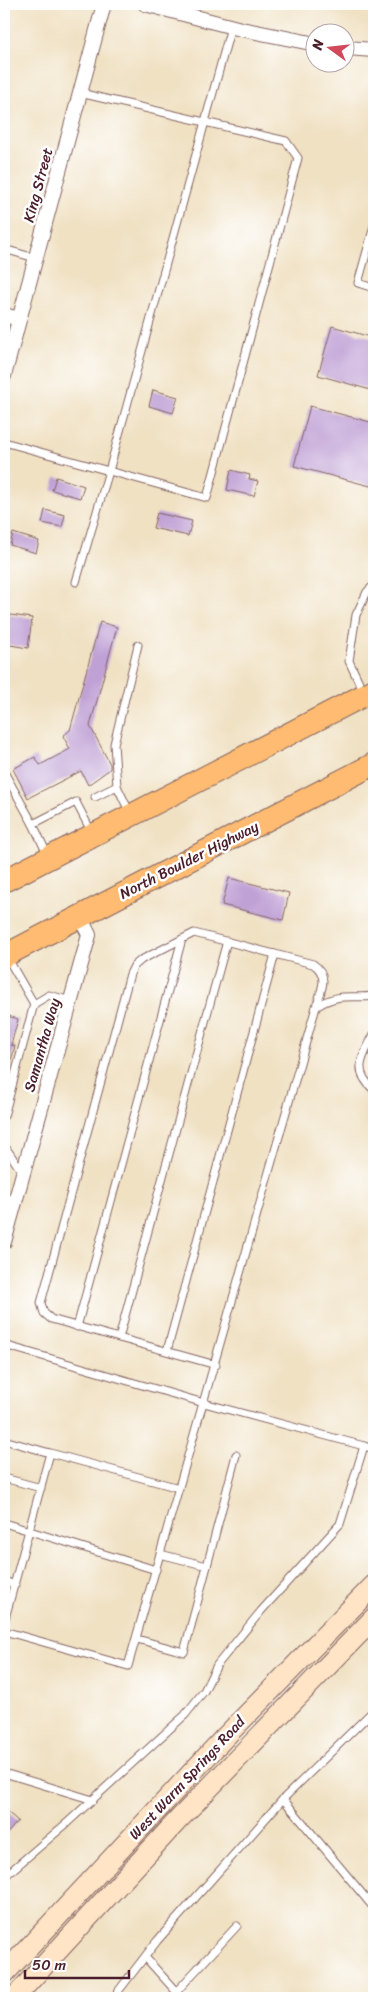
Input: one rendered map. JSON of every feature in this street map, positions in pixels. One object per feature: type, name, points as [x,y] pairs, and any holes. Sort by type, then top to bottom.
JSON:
[{"type":"main road","points":[[4,881],[370,693]]},
{"type":"main road","name":"North Boulder Highway","points":[[5,955],[374,764]]},
{"type":"main road","name":"West Warm Springs Road","points":[[4,1974],[224,1738],[374,1585]]},
{"type":"main road","name":"West Warm Springs Road","points":[[21,1996],[179,1818],[374,1618]]},
{"type":"main road","points":[[4,1974],[21,1996]]},
{"type":"street","name":"King Street","points":[[4,376],[104,4]]},
{"type":"street","points":[[146,4],[231,27],[306,42]]},
{"type":"street","points":[[356,49],[374,50]]},
{"type":"street","points":[[4,315],[19,319]]},
{"type":"street","name":"Samantha Way","points":[[4,1242],[89,935],[80,916]]},
{"type":"lane","points":[[76,582],[109,471],[231,27]]},
{"type":"lane","points":[[4,442],[207,498],[298,158],[286,141],[80,93]]},
{"type":"lane","points":[[374,226],[358,283],[374,288]]},
{"type":"lane","points":[[4,249],[35,258]]},
{"type":"lane","points":[[370,693],[349,660],[356,615],[367,592],[374,585]]},
{"type":"lane","points":[[131,816],[117,786],[114,744],[138,645]]},
{"type":"lane","points":[[4,772],[33,824],[48,858]]},
{"type":"lane","points":[[95,797],[117,786]]},
{"type":"lane","points":[[33,824],[76,802],[93,835]]},
{"type":"lane","points":[[4,1631],[128,1666],[216,1364],[316,1007],[324,975],[320,968],[313,964],[194,933],[142,960],[134,966],[130,974],[41,1303],[44,1312],[52,1319],[216,1364]]},
{"type":"lane","points":[[78,1327],[182,938]]},
{"type":"lane","points":[[119,1338],[226,941]]},
{"type":"lane","points":[[167,1352],[275,954]]},
{"type":"lane","points":[[5,955],[34,1004]]},
{"type":"lane","points":[[4,1116],[34,1004],[49,995],[71,1001]]},
{"type":"lane","points":[[316,1007],[328,999],[338,996],[374,996]]},
{"type":"lane","points":[[374,1034],[360,1071],[364,1080],[374,1090]]},
{"type":"lane","points":[[4,1145],[23,1173]]},
{"type":"lane","points":[[4,1345],[204,1403],[374,1449]]},
{"type":"lane","points":[[4,1440],[180,1488]]},
{"type":"lane","points":[[4,1877],[93,1800],[186,1715],[204,1691],[218,1665],[261,1611],[340,1524],[364,1446]]},
{"type":"lane","points":[[4,1622],[50,1453]]},
{"type":"lane","points":[[137,1639],[184,1652],[236,1455]]},
{"type":"lane","points":[[4,1478],[41,1488]]},
{"type":"lane","points":[[4,1524],[156,1570]]},
{"type":"lane","points":[[160,1554],[207,1566]]},
{"type":"lane","points":[[4,1582],[15,1585]]},
{"type":"lane","points":[[114,1998],[158,1941],[283,1799],[374,1710]]},
{"type":"lane","points":[[4,1773],[93,1800]]},
{"type":"lane","points":[[283,1799],[374,1908]]},
{"type":"lane","points":[[176,1992],[237,1926]]},
{"type":"lane","points":[[146,1957],[182,1998]]},
{"type":"building","points":[[332,326],[374,338],[374,391],[318,375]]},
{"type":"building","points":[[153,390],[178,397],[173,413],[149,406]]},
{"type":"building","points":[[310,406],[374,423],[374,487],[294,466]]},
{"type":"building","points":[[231,470],[250,475],[249,479],[258,481],[254,496],[227,490]]},
{"type":"building","points":[[56,477],[84,486],[80,498],[52,490]]},
{"type":"building","points":[[45,510],[65,515],[62,527],[42,523]]},
{"type":"building","points":[[157,513],[192,521],[188,536],[153,528]]},
{"type":"building","points":[[13,533],[39,541],[36,553],[10,545]]},
{"type":"building","points":[[4,614],[32,618],[28,648],[4,644]]},
{"type":"building","points":[[100,622],[117,627],[90,726],[110,764],[110,769],[88,785],[81,771],[28,798],[13,769],[35,757],[40,765],[70,749],[63,736],[70,730]]},
{"type":"building","points":[[229,878],[289,893],[283,920],[222,905]]},
{"type":"building","points":[[4,1015],[18,1019],[11,1045],[15,1046],[7,1076],[4,1075]]},
{"type":"building","points":[[4,1809],[18,1821],[4,1837]]}]
